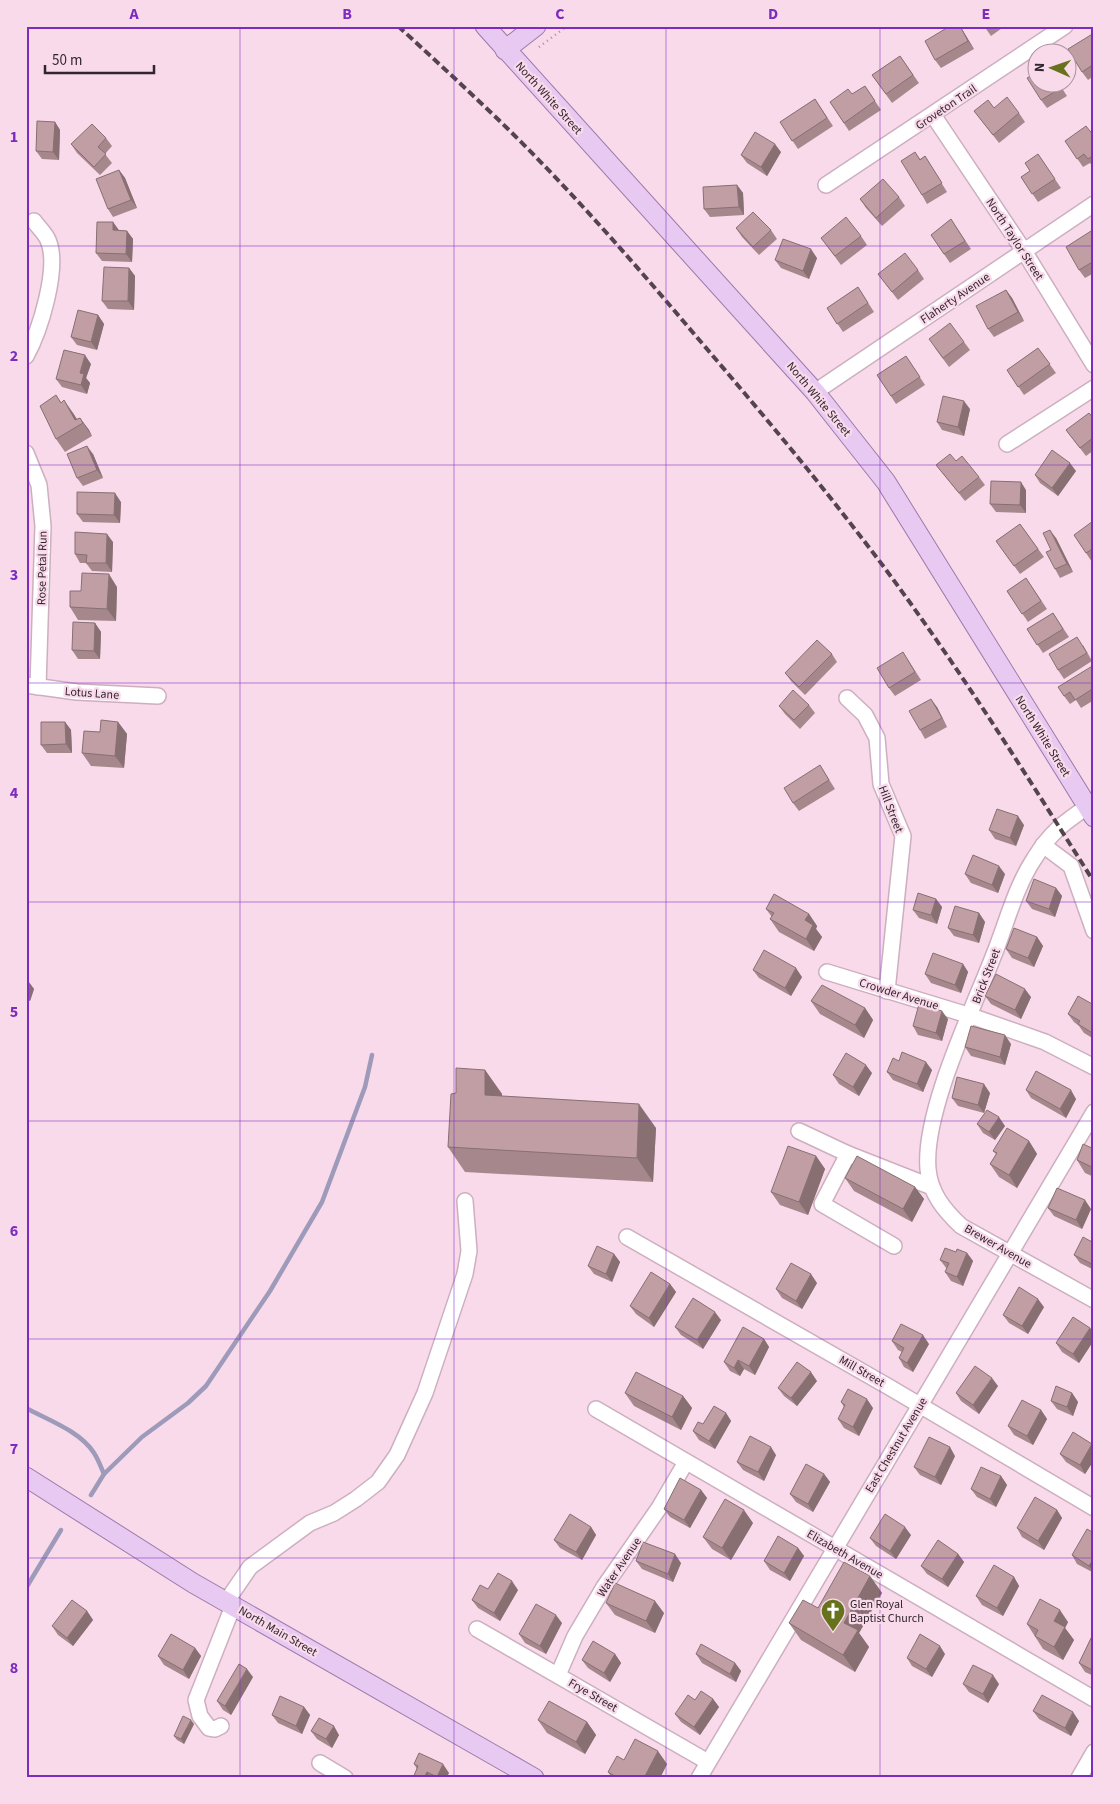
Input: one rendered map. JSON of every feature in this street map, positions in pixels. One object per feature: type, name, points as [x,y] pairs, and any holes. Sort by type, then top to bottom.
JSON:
[{"type":"main road","name":"North White Street","points":[[485,26],[815,392],[886,482],[1091,812]]},
{"type":"main road","points":[[505,50],[536,26]]},
{"type":"main road","name":"North Main Street","points":[[26,1477],[230,1604],[534,1778]]},
{"type":"street","name":"Groveton Trail","points":[[826,185],[934,115],[1065,26]]},
{"type":"street","name":"North Taylor Street","points":[[934,115],[1024,251],[1094,365]]},
{"type":"street","name":"Flaherty Avenue","points":[[815,392],[1094,204]]},
{"type":"street","points":[[26,356],[44,311],[50,266],[48,240],[34,221]]},
{"type":"street","points":[[1007,444],[1094,388]]},
{"type":"street","name":"Rose Petal Run","points":[[26,452],[39,485],[44,526],[32,686]]},
{"type":"street","name":"Lotus Lane","points":[[32,686],[77,692],[158,696]]},
{"type":"street","name":"Hill Street","points":[[847,698],[865,716],[877,738],[881,784],[902,836],[886,991]]},
{"type":"street","name":"Brick Street","points":[[928,1168],[929,1146],[936,1112],[948,1072],[1018,892],[1032,861],[1058,826],[1091,812]]},
{"type":"street","points":[[1043,845],[1071,866],[1094,931]]},
{"type":"street","name":"Crowder Avenue","points":[[827,972],[971,1016],[1046,1042],[1094,1067]]},
{"type":"street","name":"East Chestnut Avenue","points":[[699,1778],[1094,1112]]},
{"type":"street","points":[[799,1131],[848,1154],[932,1187]]},
{"type":"street","points":[[848,1154],[822,1204],[894,1246]]},
{"type":"street","name":"Brewer Avenue","points":[[928,1168],[932,1187],[944,1210],[961,1226],[1094,1300]]},
{"type":"street","points":[[221,1726],[215,1729],[206,1724],[200,1716],[196,1700],[230,1604],[250,1567],[310,1523],[334,1513],[356,1500],[378,1482],[397,1455],[424,1393],[465,1274],[469,1251],[465,1201]]},
{"type":"street","name":"Mill Street","points":[[628,1237],[1094,1508]]},
{"type":"street","name":"Elizabeth Avenue","points":[[596,1409],[1094,1700]]},
{"type":"street","name":"Water Avenue","points":[[558,1675],[575,1636],[599,1595],[659,1508],[686,1462]]},
{"type":"street","name":"Frye Street","points":[[477,1629],[708,1762]]},
{"type":"street","points":[[1080,1778],[1094,1752]]},
{"type":"street","points":[[320,1764],[345,1778]]},
{"type":"path","points":[[539,47],[567,26]]},
{"type":"building","points":[[950,26],[960,26],[968,41],[935,60],[925,41]]},
{"type":"building","points":[[1094,33],[1094,64],[1082,72],[1078,65],[1078,43]]},
{"type":"building","points":[[900,56],[913,75],[886,94],[872,75]]},
{"type":"building","points":[[865,86],[875,101],[844,123],[830,102],[848,89],[852,94]]},
{"type":"building","points":[[1036,92],[1054,92],[1041,100]]},
{"type":"building","points":[[1007,97],[1019,113],[993,135],[974,111],[988,100],[994,108]]},
{"type":"building","points":[[815,99],[827,118],[792,141],[780,122]]},
{"type":"building","points":[[37,121],[55,122],[53,152],[36,151]]},
{"type":"building","points":[[92,124],[106,138],[98,147],[106,154],[94,167],[71,144]]},
{"type":"building","points":[[1086,126],[1094,136],[1094,155],[1088,159],[1084,154],[1077,159],[1065,141]]},
{"type":"building","points":[[755,132],[775,144],[761,167],[741,155]]},
{"type":"building","points":[[915,152],[920,160],[925,156],[942,183],[922,195],[901,161]]},
{"type":"building","points":[[1038,154],[1055,179],[1032,194],[1021,177],[1030,171],[1025,163]]},
{"type":"building","points":[[119,170],[131,200],[108,209],[96,179]]},
{"type":"building","points":[[883,179],[899,197],[876,218],[860,199]]},
{"type":"building","points":[[737,185],[739,207],[704,209],[703,187]]},
{"type":"building","points":[[753,212],[771,230],[753,247],[736,228]]},
{"type":"building","points":[[846,217],[861,236],[835,256],[821,238]]},
{"type":"building","points":[[951,219],[965,241],[944,254],[931,235]]},
{"type":"building","points":[[97,222],[113,222],[113,230],[127,231],[126,254],[96,253]]},
{"type":"building","points":[[1091,231],[1094,236],[1094,261],[1079,270],[1066,247]]},
{"type":"building","points":[[783,239],[811,249],[803,271],[775,260]]},
{"type":"building","points":[[905,253],[918,270],[892,292],[878,274]]},
{"type":"building","points":[[104,267],[129,268],[128,301],[102,301]]},
{"type":"building","points":[[858,287],[868,303],[837,324],[827,308]]},
{"type":"building","points":[[1006,290],[1018,312],[988,329],[976,306]]},
{"type":"building","points":[[78,310],[98,315],[91,342],[71,337]]},
{"type":"building","points":[[950,323],[964,342],[943,358],[929,339]]},
{"type":"building","points":[[1038,348],[1050,364],[1018,387],[1007,370]]},
{"type":"building","points":[[64,350],[85,355],[80,373],[84,374],[81,385],[56,379]]},
{"type":"building","points":[[906,356],[920,377],[891,396],[877,375]]},
{"type":"building","points":[[56,395],[61,403],[64,400],[75,420],[80,418],[83,423],[56,439],[40,406]]},
{"type":"building","points":[[943,396],[964,401],[958,427],[937,422]]},
{"type":"building","points":[[1089,413],[1094,419],[1094,437],[1080,448],[1066,430]]},
{"type":"building","points":[[87,446],[97,470],[77,478],[67,454]]},
{"type":"building","points":[[1052,450],[1070,463],[1052,488],[1035,475]]},
{"type":"building","points":[[950,454],[956,461],[962,456],[979,477],[959,493],[936,465]]},
{"type":"building","points":[[991,481],[1021,482],[1020,505],[990,504]]},
{"type":"building","points":[[77,492],[115,493],[114,515],[77,514]]},
{"type":"building","points":[[1093,521],[1094,548],[1086,553],[1074,535]]},
{"type":"building","points":[[1020,524],[1038,549],[1014,566],[996,541]]},
{"type":"building","points":[[1050,530],[1067,564],[1055,569],[1046,552],[1051,550],[1043,533]]},
{"type":"building","points":[[75,532],[107,534],[106,563],[86,563],[87,555],[75,554]]},
{"type":"building","points":[[82,573],[109,574],[107,609],[70,607],[70,591],[81,591]]},
{"type":"building","points":[[1026,578],[1041,601],[1022,614],[1007,591]]},
{"type":"building","points":[[1053,613],[1063,629],[1037,645],[1027,629]]},
{"type":"building","points":[[73,622],[95,623],[94,651],[72,650]]},
{"type":"building","points":[[1077,637],[1087,653],[1058,670],[1049,654]]},
{"type":"building","points":[[817,640],[832,654],[799,687],[785,673]]},
{"type":"building","points":[[903,652],[915,672],[889,688],[877,668]]},
{"type":"building","points":[[1094,665],[1094,688],[1075,700],[1070,692],[1064,696],[1058,687]]},
{"type":"building","points":[[793,690],[809,705],[794,720],[779,706]]},
{"type":"building","points":[[931,699],[942,718],[920,730],[909,711]]},
{"type":"building","points":[[101,720],[118,722],[115,756],[82,753],[84,731],[100,732]]},
{"type":"building","points":[[41,722],[65,722],[66,744],[41,745]]},
{"type":"building","points":[[820,765],[829,780],[793,803],[784,788]]},
{"type":"building","points":[[997,809],[1018,816],[1010,838],[989,830]]},
{"type":"building","points":[[973,855],[999,866],[992,885],[965,874]]},
{"type":"building","points":[[1034,879],[1056,888],[1049,909],[1026,901]]},
{"type":"building","points":[[918,893],[936,899],[931,915],[913,910]]},
{"type":"building","points":[[774,894],[809,914],[805,920],[813,925],[806,939],[770,919],[774,913],[766,909]]},
{"type":"building","points":[[955,906],[979,913],[973,935],[948,928]]},
{"type":"building","points":[[1014,928],[1037,937],[1028,958],[1006,949]]},
{"type":"building","points":[[764,950],[796,968],[785,988],[753,970]]},
{"type":"building","points":[[933,953],[963,964],[955,985],[925,974]]},
{"type":"building","points":[[996,974],[1025,989],[1015,1010],[985,996]]},
{"type":"building","points":[[822,985],[865,1008],[855,1025],[811,1001]]},
{"type":"building","points":[[1078,996],[1094,1005],[1094,1034],[1078,1024],[1080,1021],[1068,1014]]},
{"type":"building","points":[[919,1004],[942,1011],[936,1033],[913,1026]]},
{"type":"building","points":[[971,1026],[1005,1035],[1000,1057],[965,1047]]},
{"type":"building","points":[[902,1052],[926,1062],[917,1084],[887,1072],[893,1058],[899,1061]]},
{"type":"building","points":[[846,1053],[866,1065],[853,1087],[833,1075]]},
{"type":"building","points":[[456,1068],[485,1070],[485,1095],[639,1104],[637,1158],[448,1147],[451,1094],[456,1093]]},
{"type":"building","points":[[1036,1071],[1071,1090],[1060,1109],[1026,1090]]},
{"type":"building","points":[[957,1077],[984,1084],[978,1105],[952,1098]]},
{"type":"building","points":[[987,1110],[999,1117],[989,1132],[977,1124]]},
{"type":"building","points":[[1007,1128],[1029,1141],[1009,1175],[990,1164],[997,1153],[993,1151]]},
{"type":"building","points":[[1083,1144],[1094,1149],[1094,1168],[1077,1160]]},
{"type":"building","points":[[788,1146],[816,1156],[799,1202],[771,1192]]},
{"type":"building","points":[[857,1156],[915,1187],[903,1209],[845,1178]]},
{"type":"building","points":[[1057,1188],[1085,1200],[1076,1220],[1048,1208]]},
{"type":"building","points":[[1083,1237],[1094,1243],[1094,1265],[1074,1255]]},
{"type":"building","points":[[597,1246],[614,1254],[606,1274],[588,1266]]},
{"type":"building","points":[[945,1248],[956,1252],[957,1249],[967,1253],[957,1277],[945,1272],[949,1263],[940,1260]]},
{"type":"building","points":[[791,1263],[811,1274],[796,1301],[776,1289]]},
{"type":"building","points":[[651,1272],[670,1284],[649,1318],[630,1306]]},
{"type":"building","points":[[1019,1287],[1038,1299],[1022,1326],[1003,1315]]},
{"type":"building","points":[[693,1298],[715,1312],[697,1340],[675,1327]]},
{"type":"building","points":[[1073,1317],[1090,1328],[1073,1354],[1056,1343]]},
{"type":"building","points":[[901,1324],[923,1335],[907,1363],[899,1358],[904,1348],[892,1341]]},
{"type":"building","points":[[743,1327],[764,1339],[749,1366],[738,1360],[734,1368],[724,1362]]},
{"type":"building","points":[[797,1362],[811,1372],[791,1398],[778,1388]]},
{"type":"building","points":[[975,1366],[992,1378],[973,1405],[956,1393]]},
{"type":"building","points":[[636,1372],[683,1396],[672,1417],[625,1393]]},
{"type":"building","points":[[1056,1386],[1072,1393],[1067,1407],[1051,1401]]},
{"type":"building","points":[[848,1389],[867,1399],[853,1427],[838,1419],[845,1405],[841,1402]]},
{"type":"building","points":[[1022,1400],[1041,1410],[1027,1436],[1008,1426]]},
{"type":"building","points":[[714,1406],[726,1413],[709,1441],[693,1431],[698,1422],[703,1424]]},
{"type":"building","points":[[1073,1432],[1092,1444],[1080,1465],[1060,1454]]},
{"type":"building","points":[[750,1436],[771,1447],[758,1472],[737,1462]]},
{"type":"building","points":[[929,1437],[950,1447],[935,1477],[914,1467]]},
{"type":"building","points":[[806,1464],[824,1474],[808,1504],[790,1494]]},
{"type":"building","points":[[981,1467],[1001,1476],[990,1499],[971,1489]]},
{"type":"building","points":[[680,1478],[701,1490],[684,1520],[664,1509]]},
{"type":"building","points":[[1035,1497],[1057,1510],[1038,1541],[1017,1528]]},
{"type":"building","points":[[725,1499],[744,1510],[722,1548],[703,1537]]},
{"type":"building","points":[[570,1514],[591,1527],[576,1552],[554,1540]]},
{"type":"building","points":[[885,1514],[905,1527],[890,1551],[870,1538]]},
{"type":"building","points":[[1087,1529],[1094,1533],[1094,1558],[1089,1566],[1072,1555]]},
{"type":"building","points":[[778,1536],[798,1548],[784,1573],[764,1561]]},
{"type":"building","points":[[938,1540],[958,1554],[942,1579],[921,1566]]},
{"type":"building","points":[[643,1542],[675,1554],[668,1574],[636,1561]]},
{"type":"building","points":[[844,1562],[870,1576],[844,1623],[858,1630],[843,1655],[789,1623],[803,1600],[818,1608]]},
{"type":"building","points":[[994,1565],[1014,1577],[997,1608],[976,1596]]},
{"type":"building","points":[[498,1573],[512,1581],[494,1613],[472,1600],[480,1585],[488,1589]]},
{"type":"building","points":[[615,1583],[655,1601],[646,1621],[606,1603]]},
{"type":"building","points":[[1040,1599],[1060,1610],[1054,1621],[1065,1627],[1054,1647],[1035,1636],[1038,1630],[1027,1624]]},
{"type":"building","points":[[72,1600],[87,1611],[67,1638],[52,1626]]},
{"type":"building","points":[[536,1604],[556,1615],[540,1646],[519,1634]]},
{"type":"building","points":[[1094,1632],[1094,1671],[1079,1663]]},
{"type":"building","points":[[171,1634],[195,1648],[183,1670],[158,1656]]},
{"type":"building","points":[[920,1634],[940,1646],[926,1669],[907,1658]]},
{"type":"building","points":[[593,1641],[615,1654],[604,1673],[582,1660]]},
{"type":"building","points":[[701,1644],[735,1663],[730,1674],[696,1654]]},
{"type":"building","points":[[239,1664],[247,1669],[225,1706],[217,1701]]},
{"type":"building","points":[[973,1665],[993,1675],[983,1694],[963,1684]]},
{"type":"building","points":[[701,1691],[713,1699],[694,1727],[675,1714],[688,1695],[695,1700]]},
{"type":"building","points":[[1042,1695],[1073,1712],[1065,1728],[1033,1711]]},
{"type":"building","points":[[280,1696],[304,1707],[296,1726],[272,1715]]},
{"type":"building","points":[[549,1701],[587,1722],[576,1742],[538,1720]]},
{"type":"building","points":[[183,1716],[191,1720],[181,1739],[174,1736]]},
{"type":"building","points":[[319,1718],[334,1726],[326,1739],[311,1731]]},
{"type":"building","points":[[635,1739],[658,1751],[644,1778],[618,1778],[608,1772],[617,1756],[624,1760]]},
{"type":"building","points":[[419,1753],[443,1764],[437,1777],[427,1772],[424,1778],[413,1778],[418,1766],[414,1764]]},
{"type":"waterway","points":[[91,1495],[104,1474],[142,1437],[188,1403],[206,1386],[270,1291],[322,1202],[365,1087],[372,1055]]},
{"type":"waterway","points":[[26,1408],[81,1438],[94,1453],[104,1474]]},
{"type":"waterway","points":[[26,1588],[61,1530]]},
{"type":"railway","points":[[398,26],[508,129],[580,204],[650,282],[796,455],[886,570],[949,658],[1094,882]]},
{"type":"place","name":"Glen Royal Baptist Church","points":[[833,1632]]}]
